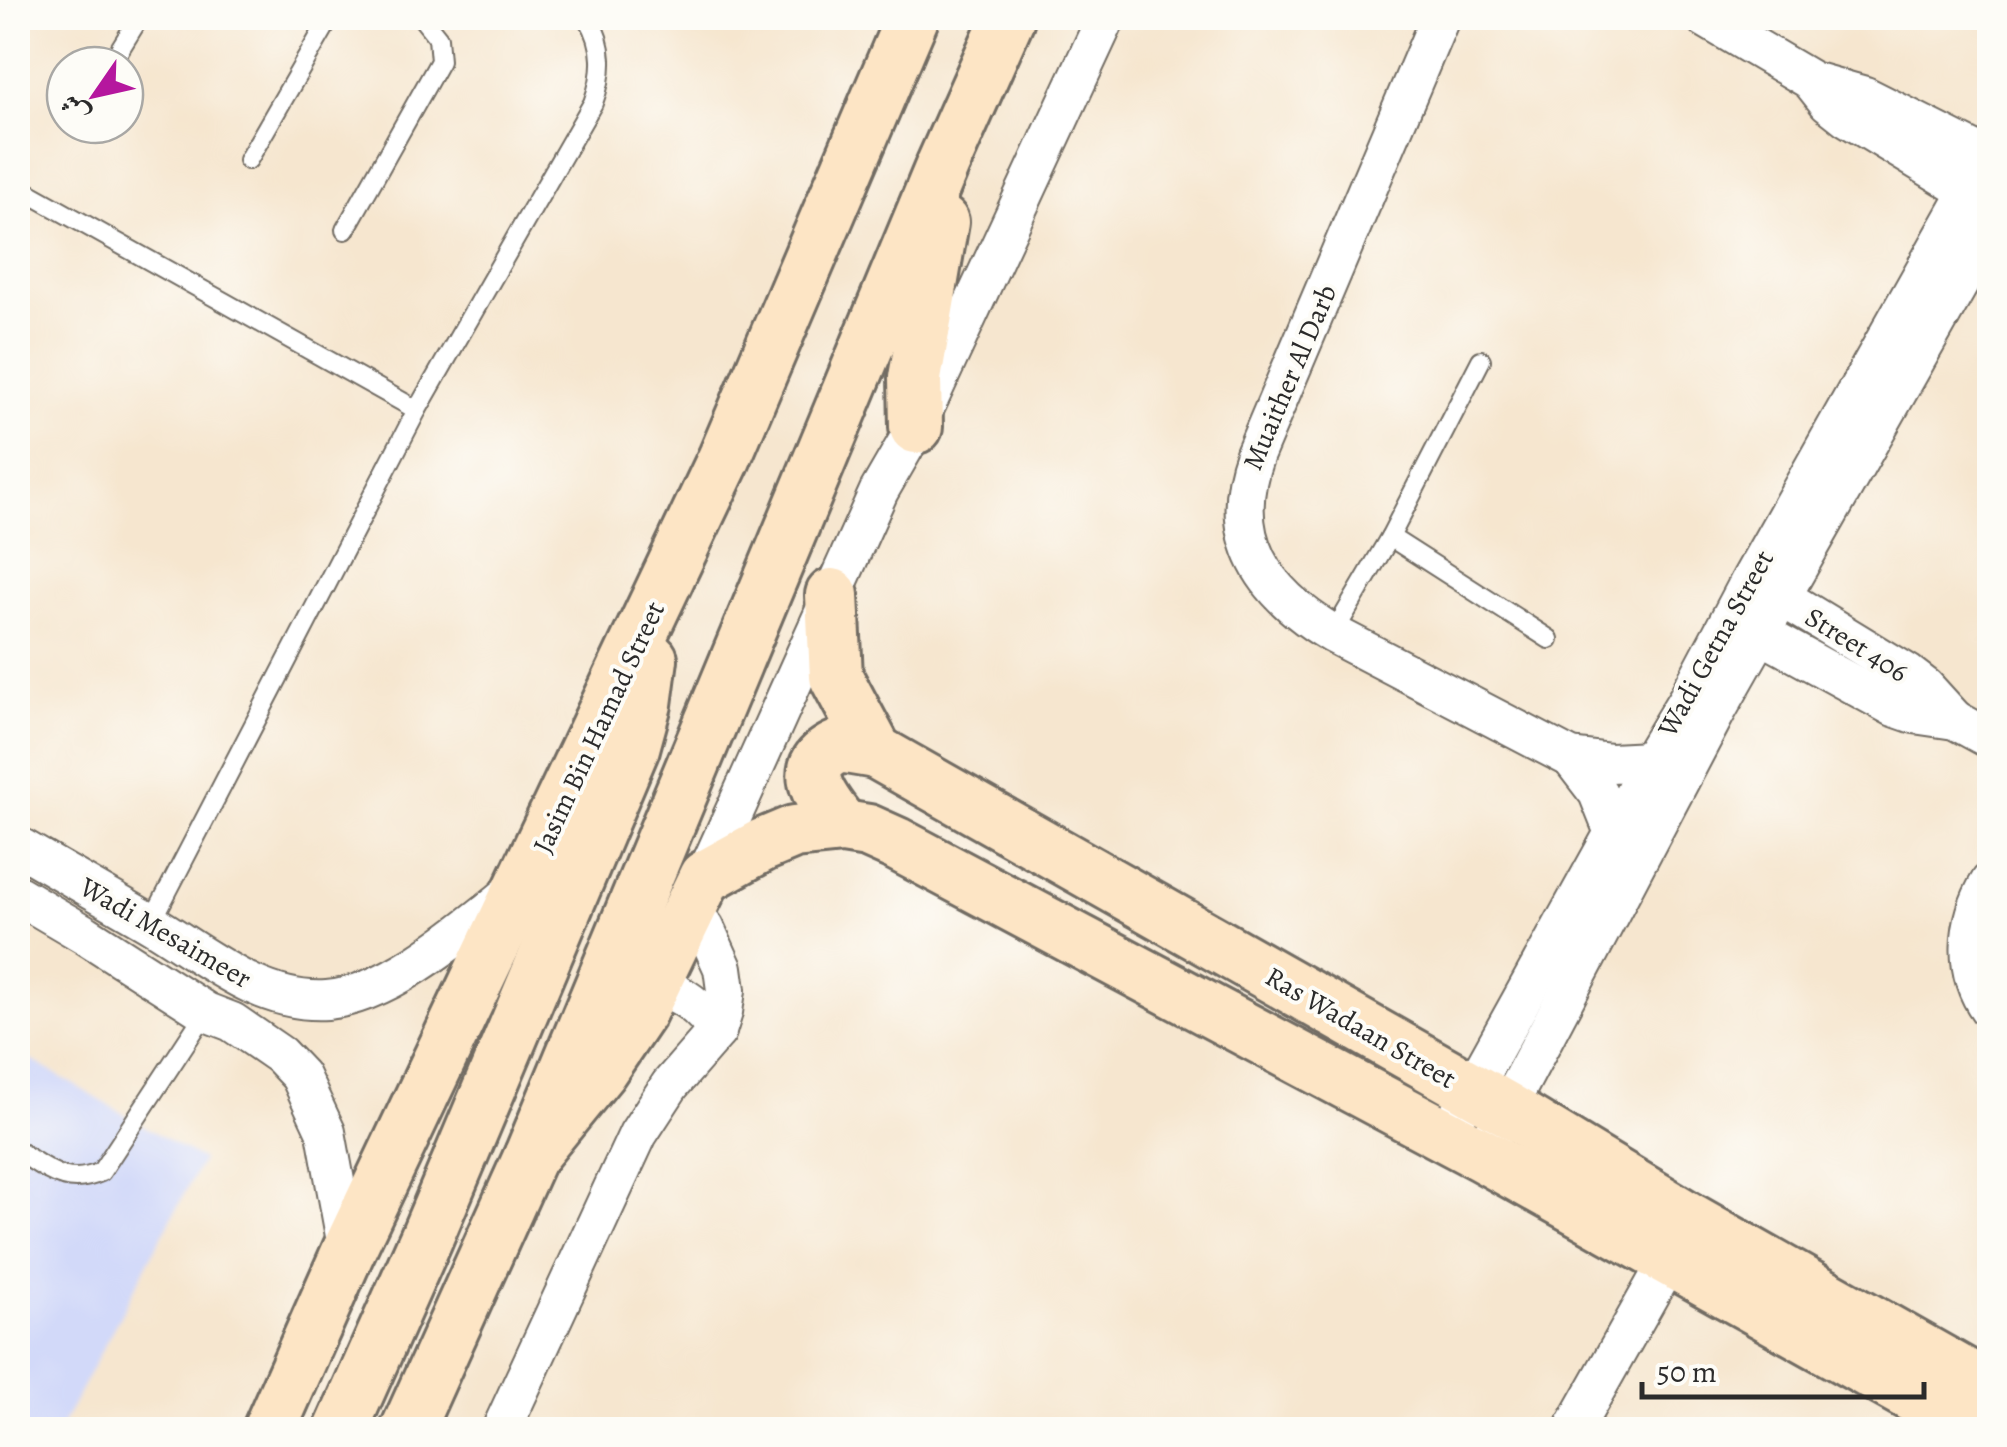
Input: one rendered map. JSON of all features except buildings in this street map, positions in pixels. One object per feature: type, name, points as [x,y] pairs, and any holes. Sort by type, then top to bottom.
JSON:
[{"type":"main road","name":"Jasim Bin Hamad Street","points":[[268,1430],[348,1252],[724,459],[912,18]]},
{"type":"main road","points":[[407,1430],[530,1157],[943,164],[1008,18]]},
{"type":"main road","points":[[916,428],[915,378],[942,232],[943,164]]},
{"type":"main road","name":"Ras Wadaan Street","points":[[832,595],[836,676],[876,752],[1489,1100],[1680,1240],[1974,1430]]},
{"type":"main road","points":[[341,1430],[632,748],[651,663],[652,612]]},
{"type":"main road","points":[[843,827],[818,795],[815,770],[820,759],[840,746],[876,752]]},
{"type":"main road","name":"Ras Wadaan Street","points":[[697,892],[763,845],[794,832],[843,827],[868,831],[1464,1146],[1680,1240],[1990,1390]]},
{"type":"main road","points":[[530,1157],[600,1071],[655,984],[697,892]]},
{"type":"street","points":[[501,1430],[638,1134],[670,1085],[717,1030],[724,1012],[723,968],[705,928],[697,892],[879,491],[916,428],[1106,18]]},
{"type":"street","name":"Muaither Al Darb","points":[[1440,18],[1246,480],[1243,505],[1252,550],[1270,581],[1298,613],[1334,634],[1571,758],[1611,764],[1650,760]]},
{"type":"street","points":[[1705,18],[1812,81],[1865,96],[1989,157]]},
{"type":"street","points":[[1812,81],[1837,110],[1978,197]]},
{"type":"street","name":"Wadi Getna Street","points":[[1464,1146],[1716,712],[1746,626],[1978,197],[1989,157]]},
{"type":"street","name":"Wadi Getna Street","points":[[1767,588],[1990,229]]},
{"type":"street","name":"Street 406","points":[[1767,588],[1908,674],[1955,720],[1990,739]]},
{"type":"street","name":"Wadi Getna Street","points":[[1489,1100],[1650,760],[1688,698],[1746,626]]},
{"type":"street","name":"Street 406","points":[[1746,626],[1894,706],[1914,714],[1955,720]]},
{"type":"street","name":"Muaither Al Darb","points":[[1571,758],[1598,792],[1614,833]]},
{"type":"street","name":"Wadi Mesaimeer","points":[[18,846],[248,982],[290,997],[329,1000],[381,983],[437,952],[525,882]]},
{"type":"street","points":[[1990,882],[1973,920],[1970,948],[1973,976],[1990,1010]]},
{"type":"street","name":"Wadi Mesaimeer","points":[[18,895],[206,1012],[232,1022],[280,1055],[300,1076],[326,1132],[348,1252]]},
{"type":"street","points":[[655,984],[697,1006],[717,1030]]},
{"type":"street","points":[[1573,1430],[1680,1240]]},
{"type":"lane","points":[[122,45],[139,18]]},
{"type":"lane","points":[[248,160],[330,18]]},
{"type":"lane","points":[[344,230],[440,61],[438,38],[422,18]]},
{"type":"lane","points":[[151,923],[418,410],[593,103],[602,67],[600,48],[588,18]]},
{"type":"lane","points":[[18,187],[418,410]]},
{"type":"lane","points":[[1334,634],[1390,538],[1482,360]]},
{"type":"lane","points":[[1390,538],[1549,639]]},
{"type":"lane","points":[[18,1151],[64,1179],[84,1180],[101,1172],[206,1012]]},
{"type":"shaded area","points":[[18,1052],[202,1160],[60,1429],[18,1430]]}]
